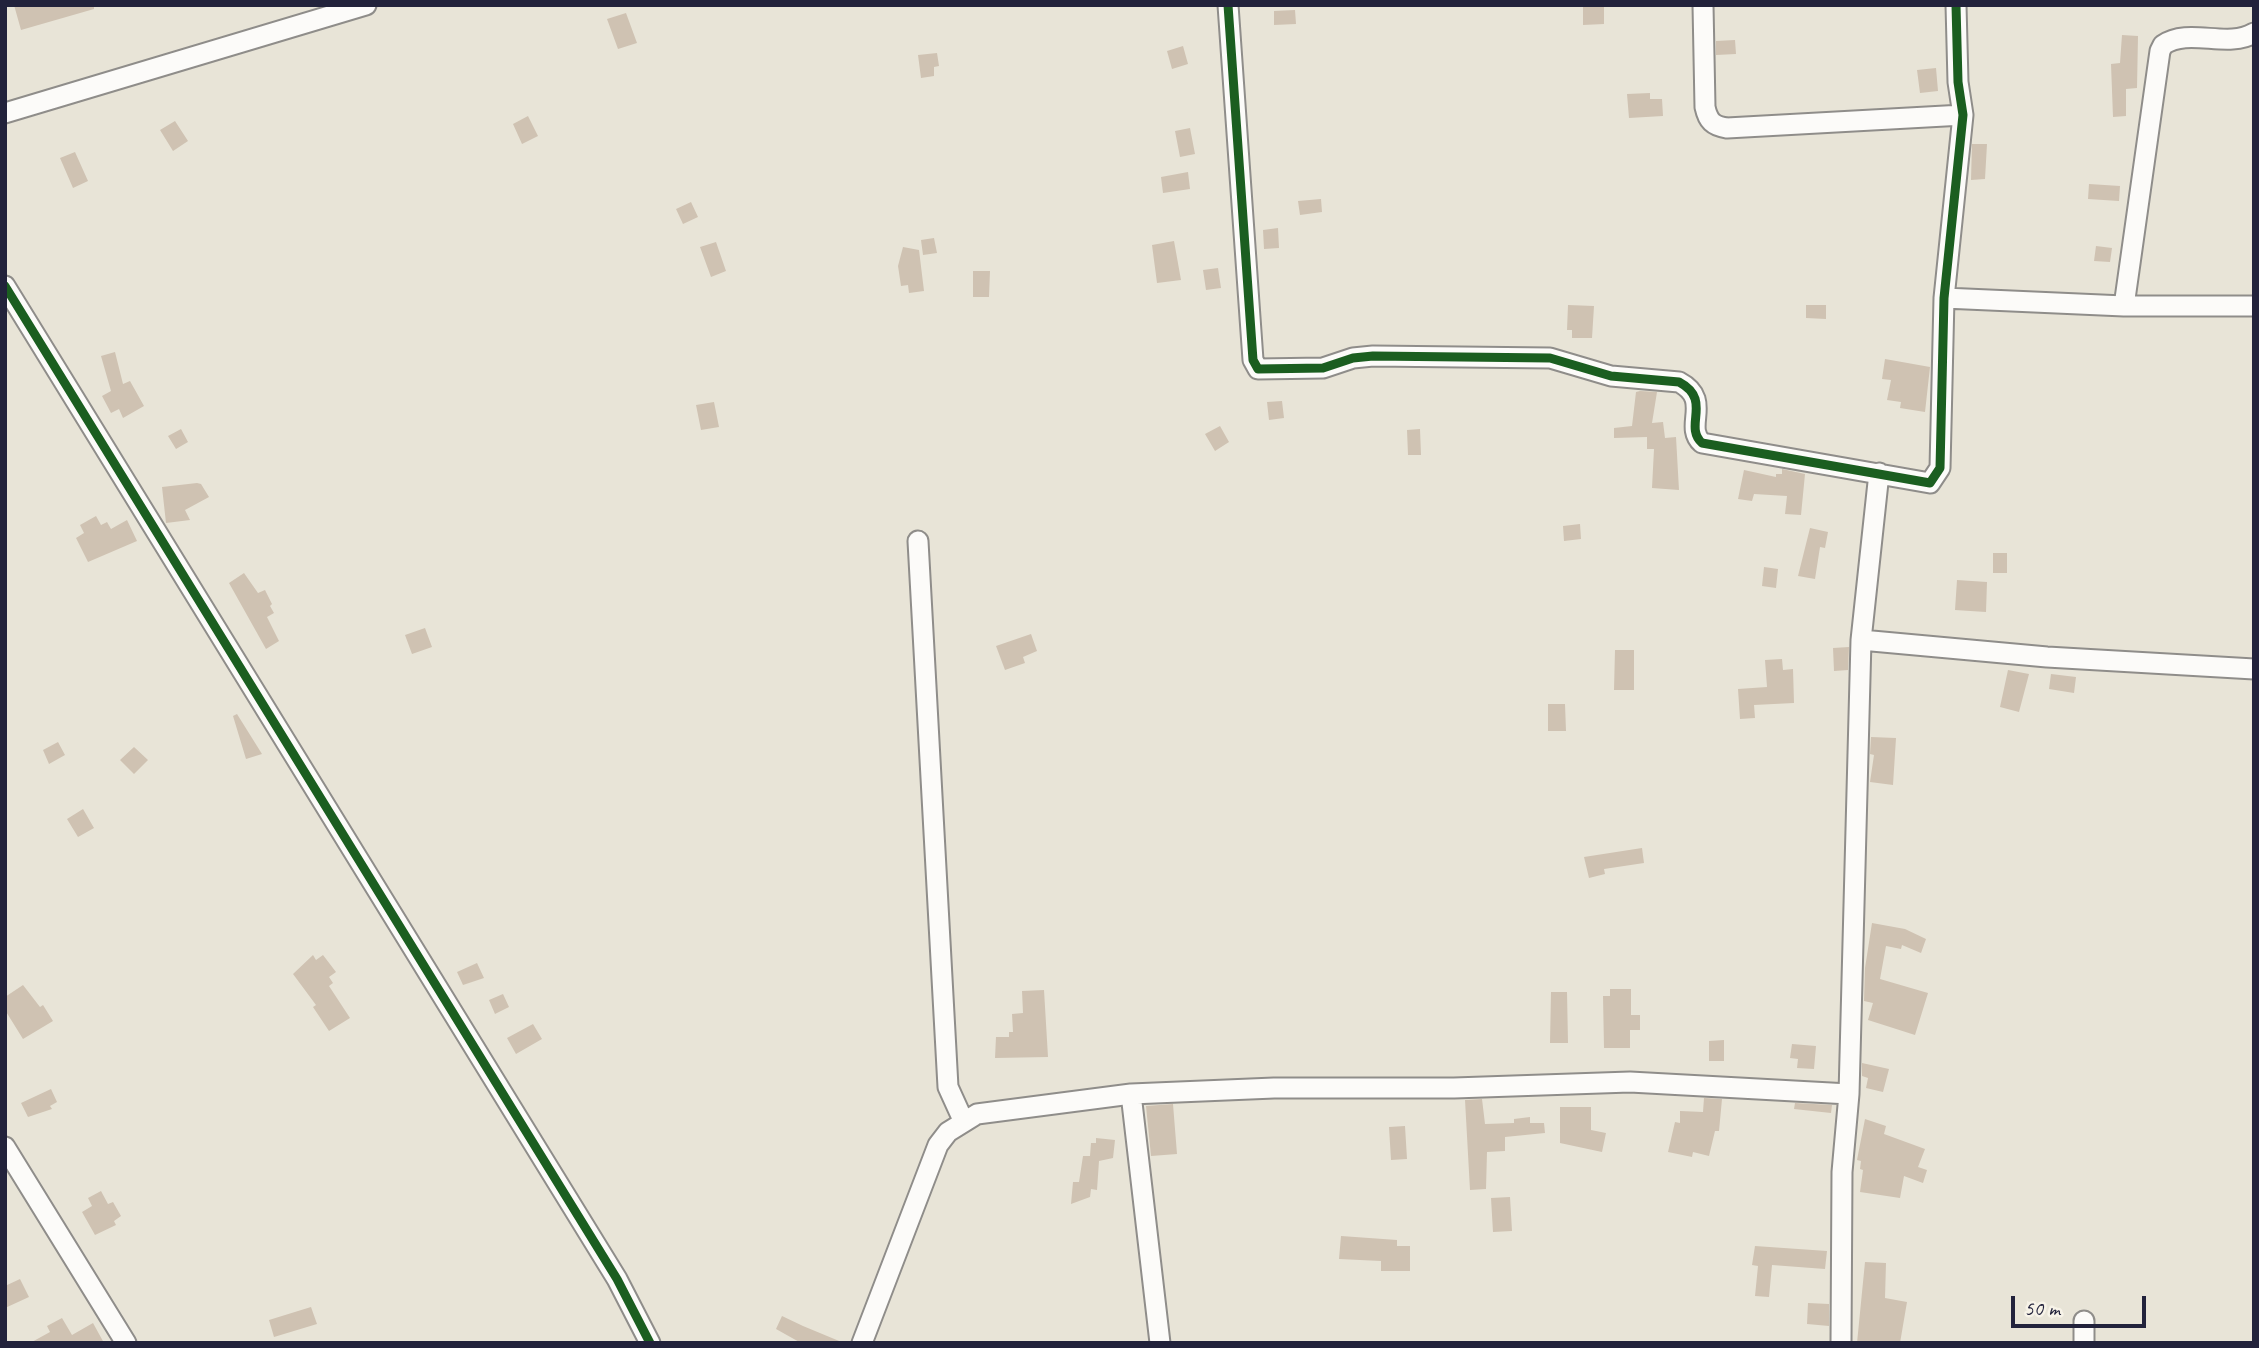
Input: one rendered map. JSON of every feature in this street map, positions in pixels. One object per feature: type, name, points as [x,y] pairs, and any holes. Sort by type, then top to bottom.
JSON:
[{"type":"street","points":[[5,113],[366,5]]},
{"type":"street","points":[[1228,5],[1253,360],[1258,369],[1323,368],[1353,358],[1373,356],[1550,358],[1611,376],[1679,382],[1687,386],[1697,400],[1697,434],[1702,443],[1930,483],[1940,468],[1944,298],[1963,115],[1958,82],[1956,5]]},
{"type":"street","points":[[1703,5],[1705,107],[1707,118],[1716,126],[1727,128],[1963,115]]},
{"type":"street","points":[[2124,306],[2160,51],[2163,45],[2178,38],[2242,38],[2254,33]]},
{"type":"street","points":[[5,286],[617,1279],[650,1343]]},
{"type":"street","points":[[1944,298],[2124,306],[2254,306]]},
{"type":"street","points":[[1841,1343],[1842,1172],[1849,1094],[1861,640],[1879,473]]},
{"type":"street","points":[[918,541],[948,1087],[963,1120]]},
{"type":"street","points":[[1861,640],[2047,657],[2254,669]]},
{"type":"street","points":[[862,1343],[938,1145],[963,1120],[977,1114],[1132,1094],[1274,1088],[1454,1088],[1630,1082],[1849,1094]]},
{"type":"street","points":[[1132,1094],[1160,1343]]},
{"type":"street","points":[[5,1147],[125,1343]]},
{"type":"street","points":[[2084,1321],[2084,1343]]},
{"type":"building","points":[[14,5],[94,5],[94,9],[21,30]]},
{"type":"building","points":[[1604,6],[1604,24],[1583,25],[1583,7]]},
{"type":"building","points":[[1295,10],[1296,24],[1274,25],[1274,11]]},
{"type":"building","points":[[626,13],[637,43],[618,49],[607,19]]},
{"type":"building","points":[[2122,35],[2138,36],[2137,88],[2126,89],[2126,116],[2113,117],[2111,64],[2120,63]]},
{"type":"building","points":[[1735,40],[1736,54],[1716,55],[1716,41]]},
{"type":"building","points":[[1183,46],[1188,64],[1172,69],[1167,51]]},
{"type":"building","points":[[937,53],[939,66],[934,67],[934,76],[921,78],[918,55]]},
{"type":"building","points":[[1936,68],[1938,91],[1920,93],[1917,70]]},
{"type":"building","points":[[1650,93],[1650,99],[1662,99],[1663,116],[1629,118],[1627,94]]},
{"type":"building","points":[[528,116],[538,136],[522,144],[513,124]]},
{"type":"building","points":[[175,121],[188,141],[173,151],[160,130]]},
{"type":"building","points":[[1190,128],[1195,154],[1180,157],[1175,131]]},
{"type":"building","points":[[1972,144],[1987,144],[1985,179],[1971,180]]},
{"type":"building","points":[[75,152],[88,181],[73,188],[60,158]]},
{"type":"building","points":[[1188,172],[1190,189],[1163,193],[1161,177]]},
{"type":"building","points":[[2089,184],[2120,186],[2119,201],[2088,199]]},
{"type":"building","points":[[1321,199],[1322,212],[1300,215],[1298,201]]},
{"type":"building","points":[[691,202],[698,217],[683,224],[676,209]]},
{"type":"building","points":[[1278,228],[1279,248],[1264,249],[1263,230]]},
{"type":"building","points":[[934,238],[937,253],[923,255],[921,240]]},
{"type":"building","points":[[1174,241],[1181,280],[1157,283],[1152,245]]},
{"type":"building","points":[[716,242],[726,271],[711,277],[700,247]]},
{"type":"building","points":[[2096,246],[2112,248],[2110,262],[2094,261]]},
{"type":"building","points":[[903,247],[919,250],[924,291],[909,293],[908,285],[901,286],[898,266]]},
{"type":"building","points":[[1218,268],[1221,288],[1206,290],[1203,270]]},
{"type":"building","points":[[973,271],[990,271],[989,297],[973,297]]},
{"type":"building","points":[[1568,305],[1594,306],[1592,338],[1572,338],[1572,330],[1567,330]]},
{"type":"building","points":[[1806,305],[1826,305],[1826,319],[1806,318]]},
{"type":"building","points":[[115,352],[123,384],[130,381],[144,406],[123,418],[119,409],[111,413],[102,396],[111,391],[101,356]]},
{"type":"building","points":[[1885,359],[1930,367],[1925,412],[1900,408],[1901,402],[1887,400],[1891,380],[1882,379]]},
{"type":"building","points":[[1636,392],[1657,392],[1652,423],[1663,422],[1665,438],[1676,437],[1679,490],[1652,488],[1654,449],[1647,449],[1647,437],[1614,438],[1614,428],[1632,426]]},
{"type":"building","points":[[1282,401],[1284,418],[1269,420],[1267,402]]},
{"type":"building","points":[[714,402],[719,427],[701,430],[696,405]]},
{"type":"building","points":[[1220,426],[1229,442],[1215,451],[1205,434]]},
{"type":"building","points":[[181,429],[188,442],[176,449],[168,436]]},
{"type":"building","points":[[1420,429],[1421,455],[1408,455],[1407,430]]},
{"type":"building","points":[[1782,469],[1805,474],[1801,515],[1785,514],[1787,496],[1754,494],[1752,501],[1738,499],[1744,470],[1776,477],[1776,474],[1782,474]]},
{"type":"building","points":[[201,484],[209,497],[185,510],[190,520],[166,523],[162,487]]},
{"type":"building","points":[[96,516],[101,525],[107,522],[111,529],[127,520],[137,541],[88,562],[76,538],[84,533],[80,525]]},
{"type":"building","points":[[1580,524],[1581,539],[1564,541],[1563,526]]},
{"type":"building","points":[[1810,528],[1828,532],[1825,548],[1820,547],[1815,579],[1798,576]]},
{"type":"building","points":[[1993,553],[2007,553],[2007,573],[1993,573]]},
{"type":"building","points":[[1764,567],[1778,569],[1776,588],[1762,586]]},
{"type":"building","points":[[244,573],[258,593],[265,590],[272,604],[270,606],[274,613],[267,617],[279,641],[266,649],[229,583]]},
{"type":"building","points":[[1957,580],[1987,582],[1986,612],[1955,610]]},
{"type":"building","points":[[425,628],[432,647],[412,654],[405,635]]},
{"type":"building","points":[[1031,634],[1037,651],[1023,657],[1025,663],[1005,670],[996,646]]},
{"type":"building","points":[[1849,647],[1848,670],[1834,671],[1833,648]]},
{"type":"building","points":[[1615,650],[1634,650],[1634,690],[1614,690]]},
{"type":"building","points":[[1782,659],[1783,670],[1793,669],[1794,703],[1754,705],[1755,718],[1740,719],[1738,689],[1767,687],[1765,660]]},
{"type":"building","points":[[2008,670],[2029,674],[2019,712],[2000,707]]},
{"type":"building","points":[[2051,674],[2076,677],[2074,693],[2049,689]]},
{"type":"building","points":[[1548,704],[1565,704],[1566,731],[1548,731]]},
{"type":"building","points":[[237,714],[262,754],[246,759],[233,716]]},
{"type":"building","points":[[1871,737],[1896,738],[1893,785],[1870,782],[1874,755],[1870,754]]},
{"type":"building","points":[[58,742],[65,755],[49,764],[43,750]]},
{"type":"building","points":[[134,747],[148,760],[134,774],[120,760]]},
{"type":"building","points":[[83,809],[94,828],[78,837],[67,819]]},
{"type":"building","points":[[1642,848],[1644,863],[1604,869],[1605,874],[1589,878],[1584,857]]},
{"type":"building","points":[[1872,923],[1905,929],[1926,939],[1921,953],[1902,945],[1901,949],[1886,946],[1880,979],[1928,993],[1915,1035],[1868,1020],[1873,1003],[1864,1001],[1865,968]]},
{"type":"building","points":[[313,955],[316,960],[323,955],[336,972],[329,977],[333,983],[329,986],[350,1018],[329,1031],[313,1007],[316,1005],[293,974]]},
{"type":"building","points":[[477,963],[484,978],[463,985],[457,972]]},
{"type":"building","points":[[23,985],[40,1007],[43,1005],[53,1021],[23,1039],[5,1010],[5,997]]},
{"type":"building","points":[[1610,989],[1631,989],[1631,1015],[1640,1015],[1640,1030],[1630,1030],[1630,1048],[1604,1048],[1603,996],[1610,996]]},
{"type":"building","points":[[1044,990],[1048,1057],[995,1058],[996,1037],[1009,1037],[1009,1032],[1013,1032],[1012,1014],[1023,1013],[1022,991]]},
{"type":"building","points":[[1551,992],[1567,992],[1568,1043],[1550,1043]]},
{"type":"building","points":[[503,994],[509,1007],[495,1014],[489,1000]]},
{"type":"building","points":[[533,1024],[542,1039],[516,1054],[507,1038]]},
{"type":"building","points":[[1724,1040],[1724,1061],[1709,1061],[1709,1041]]},
{"type":"building","points":[[1792,1044],[1816,1046],[1814,1069],[1797,1068],[1798,1059],[1790,1058]]},
{"type":"building","points":[[1862,1063],[1889,1069],[1883,1092],[1866,1088],[1868,1078],[1862,1076]]},
{"type":"building","points":[[51,1089],[57,1102],[50,1106],[52,1109],[28,1117],[21,1103]]},
{"type":"building","points":[[1704,1098],[1722,1099],[1719,1131],[1715,1131],[1709,1156],[1693,1152],[1692,1157],[1668,1152],[1675,1122],[1680,1123],[1680,1111],[1703,1112]]},
{"type":"building","points":[[1482,1099],[1485,1124],[1514,1123],[1514,1119],[1530,1117],[1530,1123],[1544,1123],[1545,1133],[1505,1137],[1505,1151],[1487,1152],[1486,1189],[1470,1190],[1465,1100]]},
{"type":"building","points":[[1795,1103],[1832,1105],[1831,1113],[1794,1109]]},
{"type":"building","points":[[1173,1104],[1177,1154],[1151,1156],[1146,1106]]},
{"type":"building","points":[[1560,1107],[1591,1107],[1591,1130],[1606,1133],[1602,1152],[1560,1143]]},
{"type":"building","points":[[1865,1119],[1886,1126],[1884,1134],[1925,1149],[1918,1167],[1927,1170],[1923,1183],[1904,1176],[1900,1198],[1860,1192],[1863,1170],[1860,1169],[1861,1161],[1857,1160]]},
{"type":"building","points":[[1405,1126],[1407,1159],[1391,1160],[1389,1127]]},
{"type":"building","points":[[1096,1138],[1115,1140],[1113,1158],[1099,1161],[1097,1190],[1091,1189],[1090,1197],[1071,1204],[1073,1182],[1079,1182],[1083,1156],[1090,1156],[1091,1143],[1096,1143]]},
{"type":"building","points":[[101,1191],[108,1204],[113,1202],[121,1216],[114,1221],[116,1225],[95,1235],[82,1212],[92,1206],[88,1198]]},
{"type":"building","points":[[1510,1197],[1512,1231],[1493,1232],[1491,1198]]},
{"type":"building","points":[[1341,1236],[1397,1240],[1397,1246],[1410,1246],[1410,1271],[1381,1271],[1381,1261],[1339,1259]]},
{"type":"building","points":[[1755,1246],[1827,1251],[1825,1269],[1772,1265],[1769,1297],[1755,1296],[1758,1266],[1752,1265]]},
{"type":"building","points":[[1865,1262],[1886,1263],[1885,1298],[1907,1302],[1900,1343],[1857,1343]]},
{"type":"building","points":[[20,1279],[29,1297],[5,1308],[5,1286]]},
{"type":"building","points":[[1808,1303],[1829,1304],[1829,1326],[1807,1324]]},
{"type":"building","points":[[311,1307],[317,1324],[274,1337],[269,1320]]},
{"type":"building","points":[[782,1316],[844,1343],[801,1343],[776,1329]]},
{"type":"building","points":[[62,1318],[72,1335],[93,1323],[104,1343],[30,1343],[50,1332],[47,1326]]},
{"type":"cycle path","points":[[1228,5],[1253,360],[1258,369],[1323,368],[1353,358],[1373,356],[1550,358],[1611,376],[1679,382],[1689,389],[1694,397],[1695,429],[1702,443],[1930,483],[1940,468],[1944,298],[1963,115],[1958,82],[1956,5]]},
{"type":"cycle path","points":[[5,286],[617,1279],[650,1343]]}]
